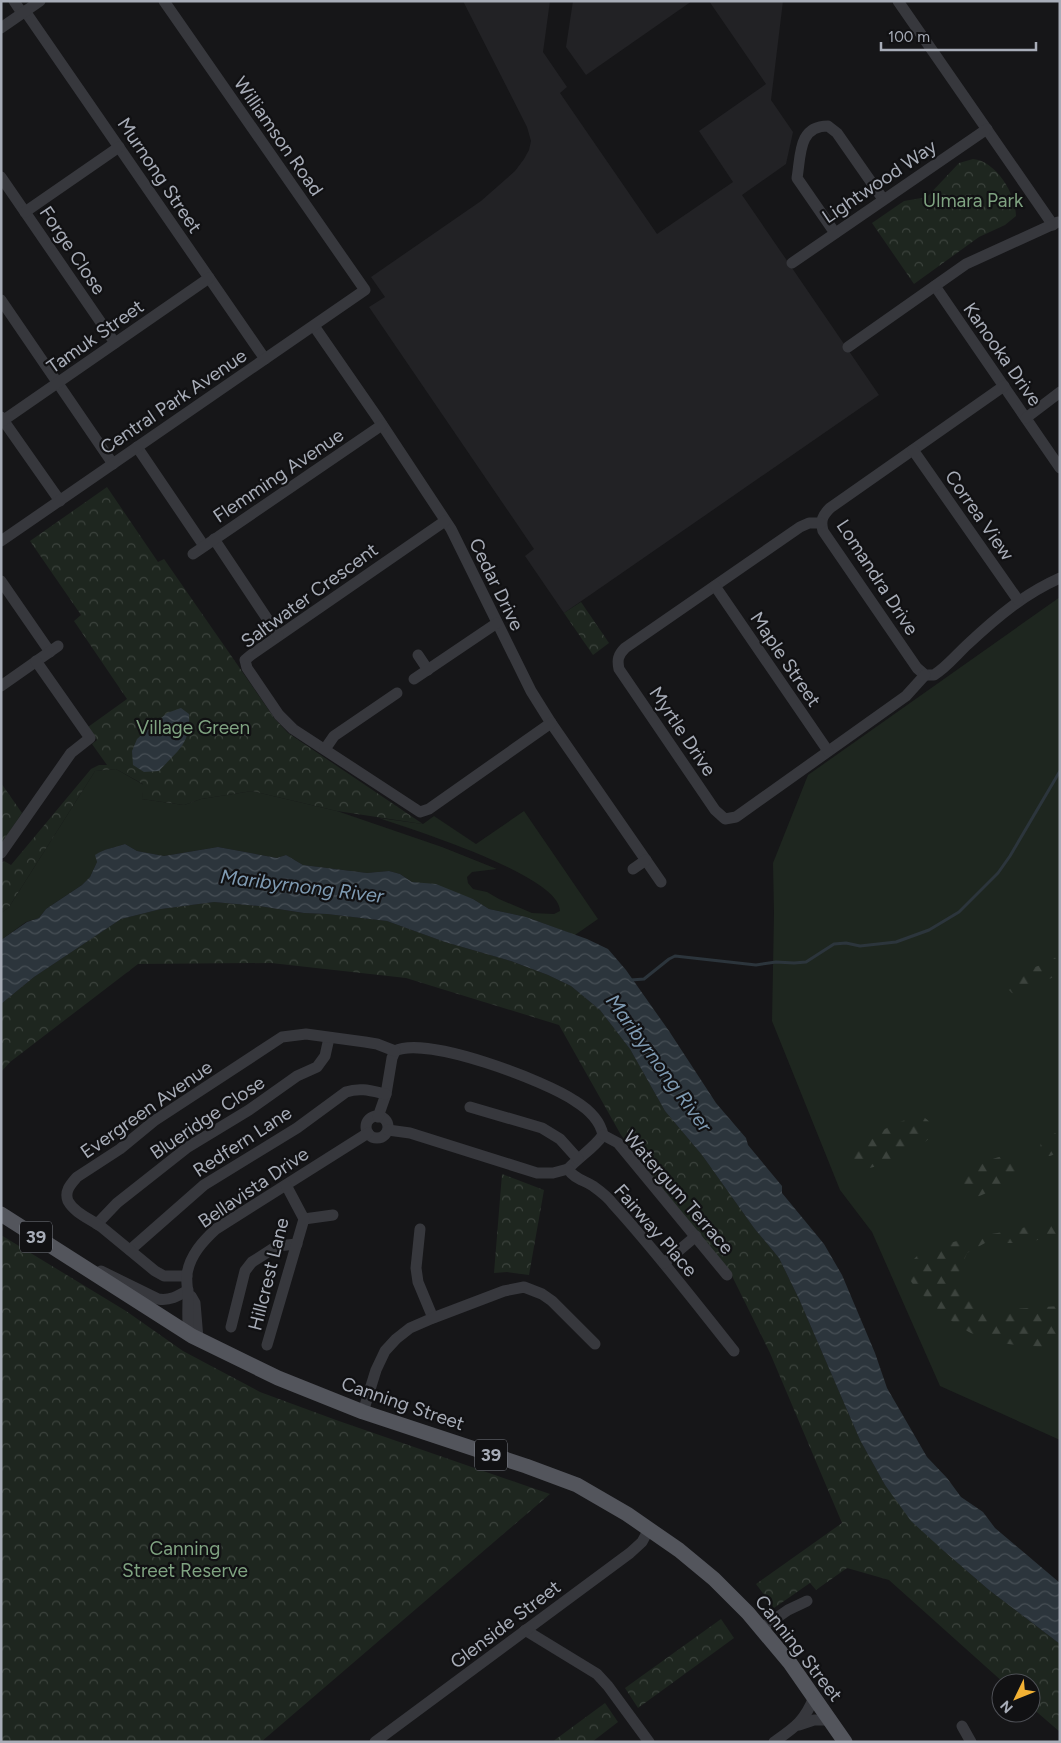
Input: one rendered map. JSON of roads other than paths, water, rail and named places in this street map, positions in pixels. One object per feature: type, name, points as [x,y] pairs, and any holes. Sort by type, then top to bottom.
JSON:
[{"type":"main road","name":"Canning Street","points":[[1,1214],[193,1336],[278,1378],[363,1412],[526,1466],[577,1485],[649,1529],[679,1550],[714,1579],[762,1628],[790,1663],[846,1742]]},
{"type":"street","name":"Murnong Street","points":[[14,1],[24,12],[119,147],[265,359]]},
{"type":"street","points":[[1,28],[40,1]]},
{"type":"street","name":"Williamson Road","points":[[164,1],[365,290]]},
{"type":"street","points":[[848,346],[966,264],[1056,223],[987,129],[898,1]]},
{"type":"street","points":[[835,233],[796,178],[804,138],[811,129],[818,126],[828,126],[837,133],[883,200]]},
{"type":"street","name":"Lightwood Way","points":[[792,263],[987,129]]},
{"type":"street","points":[[25,212],[119,147]]},
{"type":"street","name":"Forge Close","points":[[1,177],[115,343]]},
{"type":"street","name":"Tamuk Street","points":[[2,420],[209,278]]},
{"type":"street","name":"Kanooka Drive","points":[[934,286],[1060,468]]},
{"type":"street","name":"Central Park Avenue","points":[[3,536],[60,501],[365,290]]},
{"type":"street","points":[[1,300],[113,464]]},
{"type":"street","name":"Cedar Drive","points":[[314,326],[451,529],[531,691],[661,882]]},
{"type":"street","name":"Lomandra Drive","points":[[926,674],[917,668],[825,533],[821,522],[824,514],[830,508],[1004,386]]},
{"type":"street","points":[[1026,418],[1060,392]]},
{"type":"street","points":[[2,420],[60,501]]},
{"type":"street","name":"Flemming Avenue","points":[[193,554],[382,425]]},
{"type":"street","points":[[137,447],[278,635]]},
{"type":"street","name":"Correa View","points":[[913,450],[1018,600]]},
{"type":"street","name":"Saltwater Crescent","points":[[445,521],[278,635],[245,660],[247,668],[280,715],[293,729],[420,812],[429,809],[551,723]]},
{"type":"street","name":"Myrtle Drive","points":[[821,522],[800,527],[619,654],[617,661],[619,669],[715,810],[725,819],[736,817],[906,696],[926,674]]},
{"type":"street","points":[[926,674],[934,675],[942,670],[1018,600],[1060,578]]},
{"type":"street","points":[[1,581],[54,649],[1,686]]},
{"type":"street","name":"Maple Street","points":[[715,586],[828,751]]},
{"type":"street","points":[[414,679],[497,623]]},
{"type":"street","points":[[418,655],[428,670]]},
{"type":"street","points":[[1,853],[70,753],[90,738],[36,661]]},
{"type":"street","points":[[325,749],[334,736],[397,693]]},
{"type":"street","points":[[633,869],[646,860]]},
{"type":"street","name":"Evergreen Avenue","points":[[187,1276],[164,1276],[155,1271],[74,1208],[68,1200],[67,1193],[70,1185],[77,1178],[120,1149],[154,1121],[278,1040],[292,1035],[306,1034],[377,1044],[395,1051]]},
{"type":"street","name":"Blueridge Close","points":[[97,1224],[117,1203],[195,1142],[249,1110],[297,1076],[317,1067],[325,1056],[329,1038]]},
{"type":"street","name":"Watergum Terrace","points":[[395,1051],[410,1047],[439,1050],[512,1071],[545,1084],[575,1101],[601,1125],[603,1135],[599,1141],[568,1169]]},
{"type":"street","points":[[378,1117],[386,1094],[392,1058],[395,1051]]},
{"type":"street","name":"Redfern Lane","points":[[130,1250],[204,1185],[297,1128],[346,1092],[361,1089],[386,1094]]},
{"type":"street","points":[[470,1107],[542,1128],[560,1139],[578,1159]]},
{"type":"street","points":[[378,1117],[386,1121],[388,1130],[384,1136],[377,1138],[368,1133],[366,1127],[369,1120],[378,1117]]},
{"type":"street","points":[[388,1130],[410,1133],[537,1172],[553,1173],[568,1169]]},
{"type":"street","name":"Bellavista Drive","points":[[193,1336],[195,1303],[188,1290],[187,1276],[192,1258],[203,1240],[216,1229],[368,1133]]},
{"type":"street","name":"Watergum Terrace","points":[[603,1135],[618,1143],[728,1275]]},
{"type":"street","name":"Fairway Place","points":[[568,1169],[571,1174],[592,1185],[611,1201],[664,1263],[734,1352]]},
{"type":"street","name":"Hillcrest Lane","points":[[267,1345],[304,1219],[286,1185]]},
{"type":"street","points":[[304,1219],[333,1215]]},
{"type":"street","points":[[420,1229],[416,1268],[418,1282],[433,1318]]},
{"type":"street","points":[[664,1263],[696,1236]]},
{"type":"street","points":[[231,1327],[245,1271],[252,1262],[277,1246],[297,1244]]},
{"type":"street","points":[[71,1259],[109,1274],[158,1299],[172,1299],[188,1290]]},
{"type":"street","points":[[363,1412],[376,1370],[386,1351],[396,1339],[410,1328],[504,1291],[524,1287],[534,1289],[552,1301],[595,1344]]},
{"type":"street","name":"Glenside Street","points":[[375,1742],[630,1554],[642,1542],[649,1529]]},
{"type":"street","points":[[762,1628],[788,1610],[807,1602]]},
{"type":"street","points":[[525,1630],[597,1674],[649,1742]]},
{"type":"street","points":[[799,1725],[807,1714],[814,1697]]},
{"type":"street","points":[[774,1742],[799,1725],[814,1720],[830,1720]]},
{"type":"street","points":[[962,1726],[971,1742]]},
{"type":"water","points":[[181,708],[189,714],[189,724],[185,740],[177,752],[159,771],[144,772],[133,765],[132,751],[137,739],[167,713]]},
{"type":"water","name":"Maribyrnong River","points":[[125,844],[137,851],[164,856],[218,847],[277,858],[286,855],[303,865],[367,873],[389,871],[400,874],[412,882],[436,884],[473,899],[489,909],[526,917],[587,939],[608,949],[626,970],[669,1031],[716,1103],[746,1138],[748,1145],[782,1186],[782,1193],[824,1244],[842,1275],[875,1353],[887,1388],[927,1457],[947,1478],[961,1497],[983,1512],[995,1528],[1060,1583],[1060,1644],[989,1590],[911,1521],[885,1485],[860,1440],[799,1299],[779,1258],[754,1228],[702,1155],[665,1111],[630,1049],[600,1010],[571,986],[511,961],[445,942],[387,921],[214,902],[161,909],[121,919],[34,977],[1,1004],[1,940],[27,922],[39,918],[46,909],[82,885],[90,877],[97,862],[95,855],[106,849]]},
{"type":"waterway","points":[[631,980],[644,979],[675,956],[756,965],[776,962],[806,962],[834,944],[846,943],[860,946],[896,942],[929,930],[959,912],[998,873],[1060,771]]},
{"type":"park label","name":"Ulmara Park","points":[[973,200]]},
{"type":"park label","name":"Village Green","points":[[193,727]]},
{"type":"park label","name":"Canning Street Reserve","points":[[185,1559]]}]
